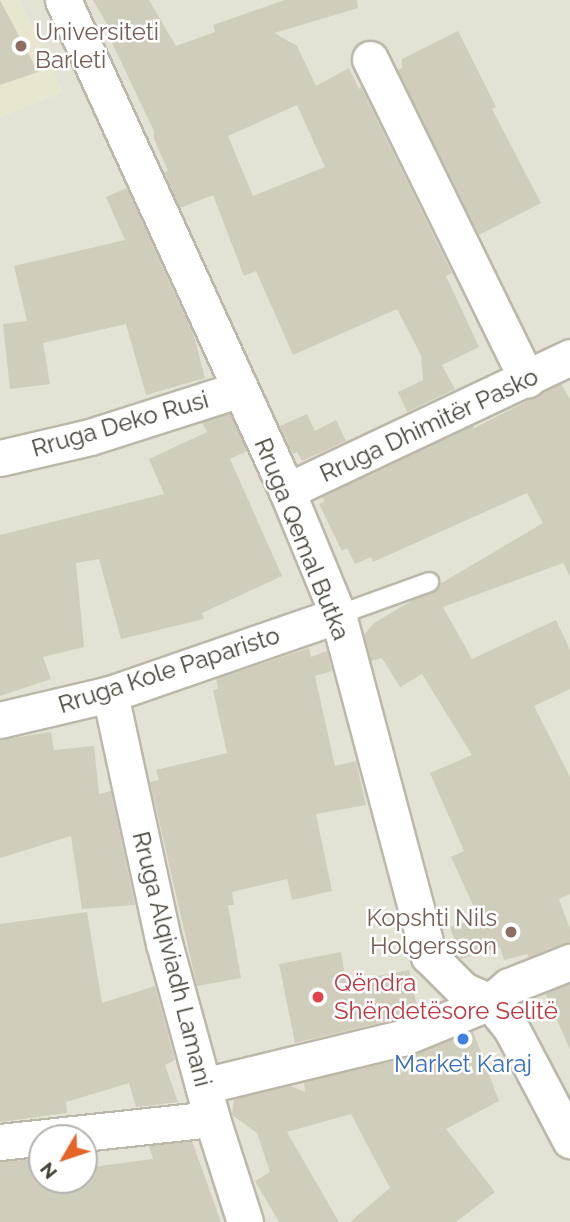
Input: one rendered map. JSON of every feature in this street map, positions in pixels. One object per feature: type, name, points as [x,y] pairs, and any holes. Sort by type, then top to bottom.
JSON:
[{"type":"street","name":"Rruga Qemal Butka","points":[[64,0],[287,491],[338,615],[429,956],[463,990],[489,1002],[512,1028],[570,1140]]},
{"type":"street","points":[[370,59],[527,380]]},
{"type":"street","name":"Rruga Dhimitër Pasko","points":[[287,491],[527,380],[570,357]]},
{"type":"street","name":"Rruga Deko Rusi","points":[[0,458],[90,438],[240,389]]},
{"type":"street","name":"Rruga Kole Paparisto","points":[[0,720],[110,694],[338,615]]},
{"type":"street","name":"Rruga Alqiviadh Lamani","points":[[110,694],[164,943],[212,1119],[245,1222]]},
{"type":"street","points":[[203,1086],[402,1038],[489,1002],[509,986],[570,962]]},
{"type":"street","points":[[0,1142],[212,1119]]},
{"type":"lane","points":[[338,615],[429,582]]},
{"type":"shaded area","points":[[0,0],[570,0],[570,1222],[0,1222]]},
{"type":"shaded area","name":"Universiteti Barleti","points":[[0,0],[20,0],[63,92],[0,118]]},
{"type":"building","points":[[0,0],[38,72],[0,85]]},
{"type":"building","points":[[93,0],[149,0],[176,46],[215,32],[213,25],[285,0],[357,0],[358,8],[274,33],[297,46],[316,86],[349,68],[359,89],[361,87],[452,273],[446,276],[479,347],[442,365],[455,389],[407,412],[398,392],[423,380],[421,355],[397,309],[293,355],[256,271],[244,276],[213,195],[180,208],[164,172],[168,171],[154,139],[154,131],[112,43],[116,40]],"holes":[[[297,105],[325,167],[253,196],[228,136]]]},
{"type":"building","points":[[458,31],[496,107],[492,109],[541,203],[479,235],[398,70],[402,68],[402,59]]},
{"type":"building","points":[[127,188],[194,336],[205,378],[146,395],[126,324],[43,343],[50,384],[10,389],[3,324],[27,321],[14,266],[125,240],[106,197]]},
{"type":"building","points":[[561,384],[570,399],[570,576],[563,563],[443,607],[472,659],[556,620],[570,650],[570,689],[534,706],[570,777],[570,894],[559,899],[570,929],[570,942],[529,957],[527,954],[504,960],[500,947],[461,959],[450,927],[479,918],[451,857],[464,851],[430,773],[472,755],[422,674],[400,687],[382,658],[371,661],[364,635],[374,623],[413,600],[433,592],[440,584],[543,523],[527,493],[373,562],[371,557],[355,564],[347,548],[342,551],[319,504],[325,501],[322,497],[473,425],[474,428]]},
{"type":"building","points":[[230,413],[247,451],[230,459],[282,576],[202,613],[204,619],[121,639],[99,559],[76,563],[84,647],[43,657],[51,679],[0,696],[0,535],[164,494],[149,459],[207,432],[202,422]]},
{"type":"building","points":[[307,414],[315,431],[336,420],[346,441],[302,461],[297,452],[293,454],[280,426]]},
{"type":"building","points":[[309,648],[311,657],[327,651],[332,671],[315,676],[335,766],[356,761],[366,805],[316,814],[332,891],[292,900],[287,879],[232,892],[234,905],[228,905],[241,978],[197,986],[150,782],[159,780],[156,770],[227,753],[213,690],[218,689],[216,679]]},
{"type":"building","points":[[51,732],[54,750],[94,746],[99,794],[111,791],[135,905],[82,909],[71,836],[0,858],[0,740]]},
{"type":"building","points":[[87,912],[102,1003],[155,986],[175,1060],[165,1065],[178,1102],[136,1107],[129,1083],[66,1102],[67,1113],[0,1122],[0,924]]},
{"type":"building","points":[[341,952],[346,982],[409,970],[418,1010],[396,1019],[295,1043],[279,964]]},
{"type":"building","points":[[570,984],[570,1049],[545,993]]},
{"type":"building","points":[[473,1031],[499,1101],[446,1129],[495,1192],[456,1222],[350,1222],[390,1188],[351,1114],[287,1132],[339,1222],[279,1222],[255,1181],[270,1172],[257,1133],[232,1115],[234,1099],[290,1086],[305,1092],[304,1082],[407,1058]]},
{"type":"building","points":[[192,1141],[221,1222],[0,1222],[0,1162],[28,1159],[28,1194],[98,1194],[98,1166],[153,1159],[149,1146]]},
{"type":"place","name":"Universiteti Barleti","points":[[21,46]]},
{"type":"place","name":"Kopshti Nils Holgersson","points":[[511,932]]},
{"type":"place","name":"Qëndra Shëndetësore Selitë","points":[[318,997]]},
{"type":"place","name":"Market Karaj","points":[[463,1039]]}]
